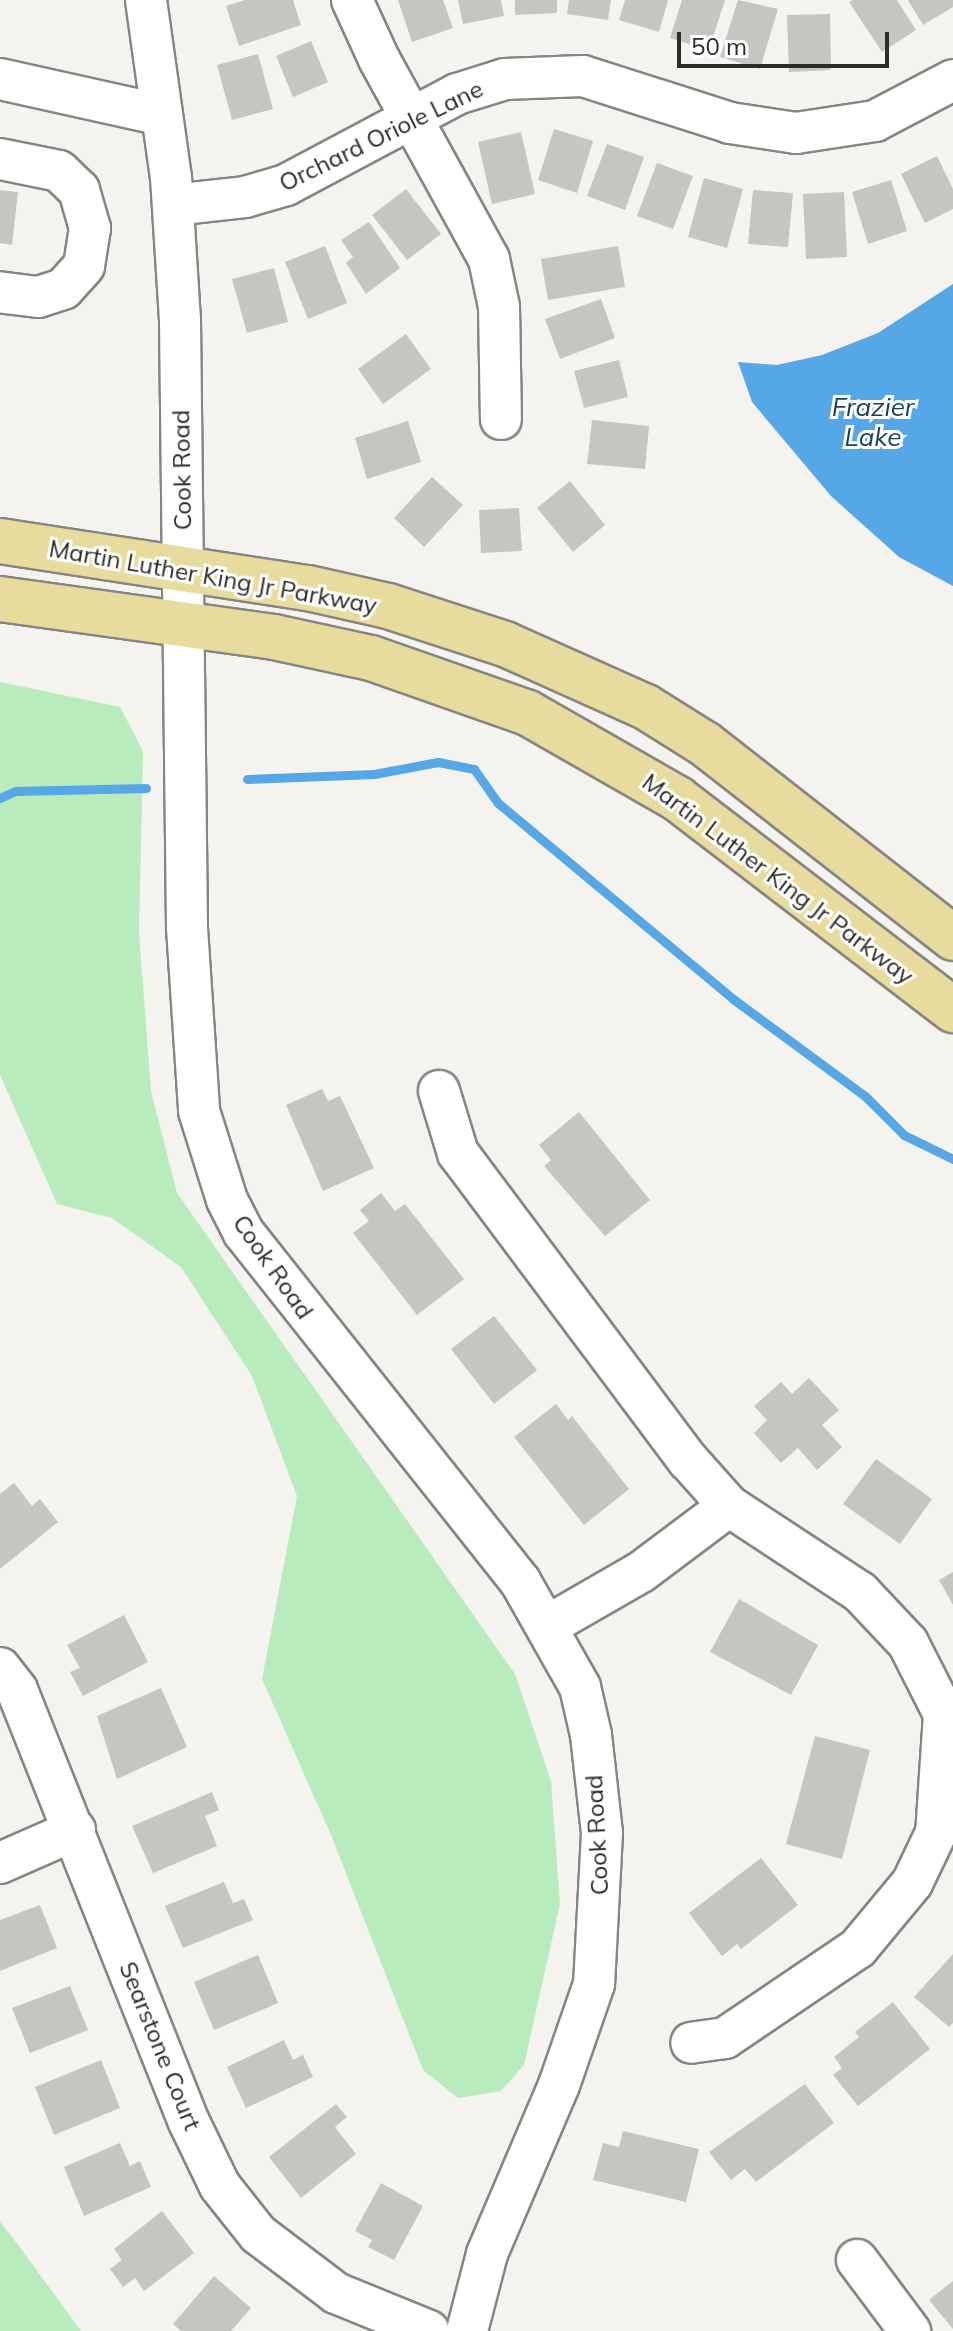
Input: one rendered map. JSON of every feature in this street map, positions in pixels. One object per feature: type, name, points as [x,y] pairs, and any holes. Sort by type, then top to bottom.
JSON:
[{"type":"main road","name":"Martin Luther King Jr Parkway","points":[[0,541],[388,606],[505,644],[586,678],[705,744],[953,938]]},
{"type":"main road","name":"Martin Luther King Jr Parkway","points":[[0,599],[274,637],[371,658],[528,713],[678,799],[953,1010]]},
{"type":"street","name":"Cook Road","points":[[146,0],[173,205],[185,570],[187,928],[199,1111],[227,1200],[272,1274],[470,1516],[547,1626],[580,1687],[591,1735],[602,1833],[597,1962],[570,2057],[487,2254],[467,2331]]},
{"type":"street","points":[[352,0],[496,281],[501,419]]},
{"type":"street","name":"Orchard Oriole Lane","points":[[173,205],[245,197],[286,185],[457,94],[505,79],[544,75],[617,83],[756,129],[835,131],[889,115],[953,80]]},
{"type":"street","points":[[0,79],[162,115]]},
{"type":"street","points":[[0,159],[31,161],[59,171],[79,190],[90,228],[84,266],[63,289],[38,297],[0,292]]},
{"type":"street","points":[[439,1091],[458,1153],[688,1460],[729,1506],[860,1592],[908,1643],[944,1714],[936,1833],[912,1883],[867,1937],[780,2004],[725,2038],[691,2043]]},
{"type":"street","points":[[547,1626],[641,1572],[729,1506]]},
{"type":"street","name":"Searstone Court","points":[[0,1668],[17,1690],[189,2122],[220,2186],[258,2234],[336,2293],[429,2331]]},
{"type":"street","points":[[0,1863],[75,1830]]},
{"type":"street","points":[[857,2260],[910,2331]]},
{"type":"green space","points":[[0,682],[120,707],[143,751],[139,933],[151,1091],[177,1193],[515,1674],[551,1781],[560,1904],[524,2065],[501,2091],[458,2098],[423,2070],[331,1835],[262,1679],[297,1496],[252,1376],[181,1267],[112,1218],[57,1204],[0,1075]]},
{"type":"green space","points":[[0,2222],[16,2242],[81,2331],[0,2331]]},
{"type":"water","name":"Frazier Lake","points":[[953,284],[953,586],[899,557],[831,496],[752,402],[738,362],[777,365],[822,355],[878,333]]},
{"type":"building","points":[[245,0],[293,0],[301,25],[239,46],[226,6]]},
{"type":"building","points":[[398,0],[443,0],[453,28],[412,42]]},
{"type":"building","points":[[458,0],[501,0],[504,16],[463,24]]},
{"type":"building","points":[[515,0],[557,0],[557,13],[515,15]]},
{"type":"building","points":[[569,0],[611,0],[608,20],[567,14]]},
{"type":"building","points":[[625,0],[668,0],[659,32],[619,20]]},
{"type":"building","points":[[682,0],[725,0],[709,50],[670,38]]},
{"type":"building","points":[[738,0],[778,9],[760,69],[720,57]]},
{"type":"building","points":[[897,0],[916,30],[882,52],[849,2]]},
{"type":"building","points":[[908,0],[953,0],[953,7],[923,25]]},
{"type":"building","points":[[830,14],[831,70],[789,72],[787,15]]},
{"type":"building","points":[[311,41],[328,82],[293,97],[276,56]]},
{"type":"building","points":[[258,54],[273,109],[232,120],[217,65]]},
{"type":"building","points":[[554,129],[593,141],[577,193],[538,180]]},
{"type":"building","points":[[521,132],[535,194],[492,204],[478,142]]},
{"type":"building","points":[[607,144],[644,157],[625,210],[587,196]]},
{"type":"building","points":[[937,156],[953,189],[953,209],[925,223],[901,174]]},
{"type":"building","points":[[657,163],[693,176],[673,229],[637,216]]},
{"type":"building","points":[[704,178],[743,189],[727,248],[688,237]]},
{"type":"building","points":[[891,180],[907,231],[868,244],[852,192]]},
{"type":"building","points":[[406,189],[441,234],[407,260],[372,215]]},
{"type":"building","points":[[0,190],[18,192],[12,245],[0,243]]},
{"type":"building","points":[[753,190],[793,193],[788,247],[748,244]]},
{"type":"building","points":[[844,192],[847,257],[806,259],[803,194]]},
{"type":"building","points":[[369,222],[400,268],[366,294],[346,263],[353,257],[341,240]]},
{"type":"building","points":[[325,246],[347,303],[308,319],[285,262]]},
{"type":"building","points":[[618,246],[625,287],[548,300],[541,259]]},
{"type":"building","points":[[274,268],[288,322],[247,333],[232,279]]},
{"type":"building","points":[[601,299],[615,338],[560,359],[545,319]]},
{"type":"building","points":[[406,334],[431,369],[383,404],[358,369]]},
{"type":"building","points":[[619,360],[628,397],[584,408],[574,371]]},
{"type":"building","points":[[592,420],[649,426],[645,469],[587,464]]},
{"type":"building","points":[[408,421],[421,462],[367,479],[355,438]]},
{"type":"building","points":[[432,477],[463,505],[424,547],[394,518]]},
{"type":"building","points":[[570,481],[605,525],[573,552],[537,508]]},
{"type":"building","points":[[519,508],[522,551],[481,553],[479,510]]},
{"type":"building","points":[[322,1089],[328,1101],[340,1096],[374,1168],[323,1191],[286,1105]]},
{"type":"building","points":[[579,1112],[650,1200],[605,1236],[544,1166],[551,1160],[539,1145]]},
{"type":"building","points":[[381,1193],[395,1211],[405,1204],[464,1279],[417,1315],[353,1233],[369,1221],[360,1210]]},
{"type":"building","points":[[494,1316],[537,1370],[494,1404],[451,1349]]},
{"type":"building","points":[[809,1378],[839,1410],[822,1425],[842,1447],[817,1470],[798,1448],[781,1463],[754,1433],[767,1420],[754,1406],[781,1382],[792,1394]]},
{"type":"building","points":[[556,1404],[568,1420],[572,1416],[629,1489],[584,1525],[514,1437]]},
{"type":"building","points":[[876,1459],[932,1499],[900,1544],[843,1504]]},
{"type":"building","points":[[14,1483],[32,1506],[40,1499],[58,1522],[0,1569],[0,1494]]},
{"type":"building","points":[[953,1572],[953,1605],[939,1580]]},
{"type":"building","points":[[739,1599],[818,1645],[791,1695],[710,1652]]},
{"type":"building","points":[[124,1615],[148,1662],[83,1696],[70,1672],[80,1668],[67,1645]]},
{"type":"building","points":[[161,1688],[187,1747],[117,1779],[97,1716]]},
{"type":"building","points":[[815,1736],[870,1750],[842,1859],[786,1844]]},
{"type":"building","points":[[212,1792],[219,1810],[205,1816],[217,1846],[153,1873],[132,1826]]},
{"type":"building","points":[[761,1858],[798,1905],[741,1949],[737,1944],[722,1956],[689,1913]]},
{"type":"building","points":[[224,1882],[233,1903],[244,1899],[253,1920],[183,1948],[165,1906]]},
{"type":"building","points":[[40,1905],[57,1948],[0,1971],[0,1920]]},
{"type":"building","points":[[953,1954],[953,2023],[949,2027],[914,1997]]},
{"type":"building","points":[[258,1955],[278,2003],[214,2030],[194,1982]]},
{"type":"building","points":[[70,1986],[88,2030],[30,2053],[12,2008]]},
{"type":"building","points":[[893,2002],[930,2049],[858,2106],[833,2075],[842,2068],[834,2057],[859,2037],[855,2032]]},
{"type":"building","points":[[284,2040],[293,2060],[303,2055],[313,2077],[246,2108],[227,2067]]},
{"type":"building","points":[[101,2060],[120,2108],[54,2135],[35,2087]]},
{"type":"building","points":[[805,2084],[834,2123],[756,2182],[745,2169],[731,2180],[709,2152]]},
{"type":"building","points":[[336,2104],[347,2117],[335,2127],[356,2154],[301,2198],[269,2157]]},
{"type":"building","points":[[623,2131],[699,2149],[686,2202],[593,2180],[603,2143],[619,2147]]},
{"type":"building","points":[[120,2143],[130,2166],[140,2161],[151,2187],[84,2216],[64,2167]]},
{"type":"building","points":[[381,2183],[423,2206],[394,2260],[368,2247],[372,2240],[355,2231]]},
{"type":"building","points":[[162,2211],[194,2253],[144,2291],[135,2278],[123,2287],[110,2269],[122,2260],[114,2249]]},
{"type":"building","points":[[214,2276],[251,2308],[231,2331],[181,2331],[173,2324]]},
{"type":"building","points":[[953,2281],[953,2329],[929,2300]]},
{"type":"waterway","points":[[247,779],[374,774],[438,762],[474,769],[498,803],[733,999],[865,1096],[904,1135],[953,1159]]},
{"type":"waterway","points":[[0,798],[15,791],[146,788]]}]
